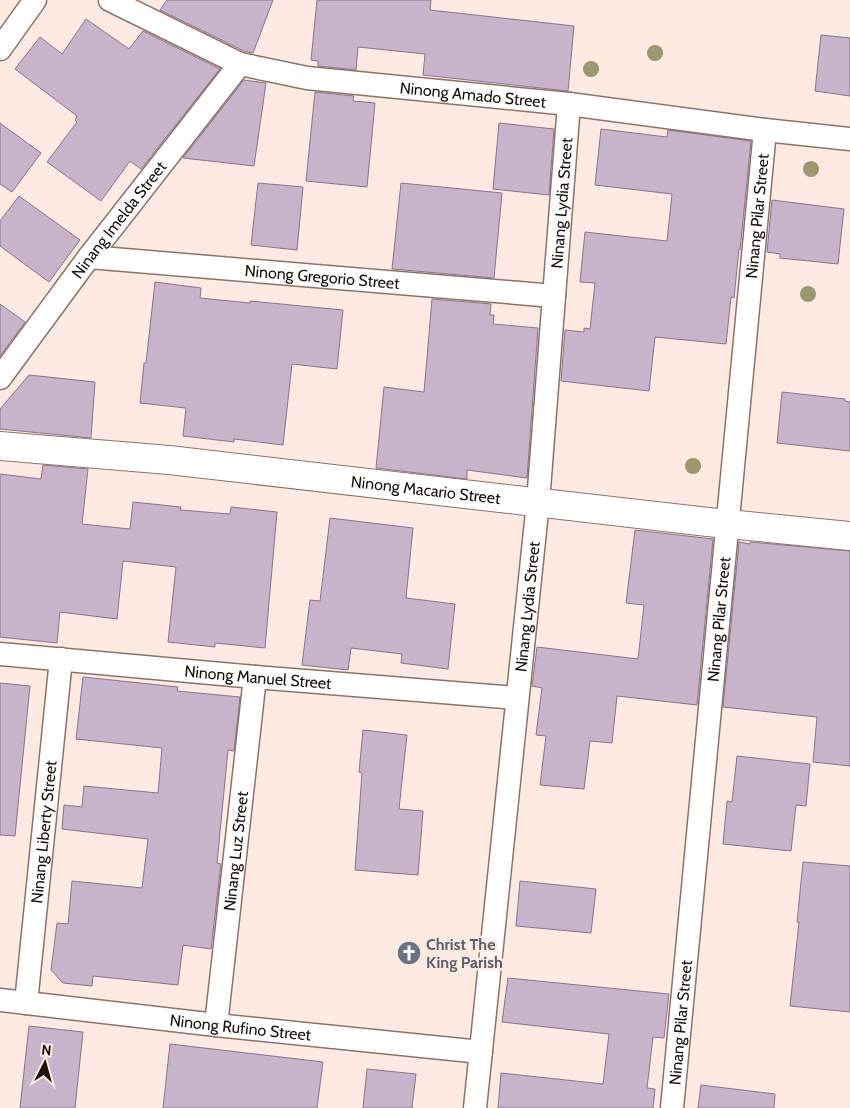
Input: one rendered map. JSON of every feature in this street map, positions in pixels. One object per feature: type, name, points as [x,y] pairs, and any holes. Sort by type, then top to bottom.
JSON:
[{"type":"street","points":[[0,49],[35,0]]},
{"type":"street","name":"Ninong Amado Street","points":[[110,0],[240,64],[307,78],[568,104],[765,130],[850,138]]},
{"type":"street","name":"Ninang Imelda Street","points":[[0,378],[89,257],[240,64]]},
{"type":"street","name":"Ninang Lydia Street","points":[[475,1108],[538,502],[568,104]]},
{"type":"street","name":"Ninang Pilar Street","points":[[672,1108],[765,130]]},
{"type":"street","name":"Ninong Gregorio Street","points":[[89,257],[554,296]]},
{"type":"street","name":"Ninong Macario Street","points":[[0,446],[169,460],[727,524],[850,536]]},
{"type":"street","name":"Ninong Manuel Street","points":[[0,654],[517,698]]},
{"type":"street","name":"Ninang Liberty Street","points":[[26,1003],[61,659]]},
{"type":"street","name":"Ninang Luz Street","points":[[216,1025],[255,677]]},
{"type":"street","name":"Ninong Rufino Street","points":[[0,1000],[216,1025],[481,1052]]},
{"type":"building","points":[[167,0],[273,0],[253,53],[244,51],[160,10]]},
{"type":"building","points":[[317,0],[431,0],[430,10],[574,26],[568,91],[423,75],[425,54],[358,47],[356,70],[318,66],[318,61],[311,60]]},
{"type":"building","points":[[86,19],[129,49],[143,31],[220,69],[141,169],[130,161],[101,201],[47,162],[77,122],[75,120],[77,116],[15,69],[40,37],[62,54]]},
{"type":"building","points":[[821,35],[850,38],[850,96],[815,91]]},
{"type":"building","points":[[244,80],[266,83],[254,166],[183,158]]},
{"type":"building","points":[[315,92],[354,96],[353,101],[375,103],[367,187],[306,181]]},
{"type":"building","points":[[0,123],[41,153],[12,192],[0,184]]},
{"type":"building","points":[[499,123],[554,129],[549,195],[493,189]]},
{"type":"building","points":[[601,129],[667,137],[668,130],[751,141],[740,250],[734,298],[731,297],[726,344],[655,337],[649,391],[561,381],[565,330],[584,332],[584,328],[590,329],[595,283],[580,282],[585,232],[667,241],[672,194],[595,185]]},
{"type":"building","points":[[258,183],[303,187],[297,250],[251,245]]},
{"type":"building","points":[[401,183],[502,193],[494,278],[392,269]]},
{"type":"building","points":[[19,196],[80,240],[49,282],[0,246],[0,221]]},
{"type":"building","points":[[772,200],[844,209],[838,264],[780,258],[780,254],[767,252]]},
{"type":"building","points":[[155,282],[201,288],[200,298],[343,310],[337,369],[292,364],[283,445],[234,439],[234,442],[183,436],[186,408],[140,403]]},
{"type":"building","points":[[432,299],[491,304],[490,315],[494,315],[493,324],[538,328],[527,478],[467,470],[467,479],[376,468],[384,387],[424,392]]},
{"type":"building","points":[[0,304],[25,322],[0,356]]},
{"type":"building","points":[[29,375],[95,382],[91,438],[0,429],[0,409]]},
{"type":"building","points":[[782,392],[845,399],[845,401],[850,402],[850,451],[777,443]]},
{"type":"building","points":[[43,465],[88,469],[82,524],[130,529],[133,502],[181,507],[180,510],[230,514],[231,507],[277,512],[265,648],[215,643],[215,647],[168,642],[176,567],[123,561],[117,619],[60,612],[57,643],[0,637],[0,474],[41,479]]},
{"type":"building","points":[[330,518],[413,528],[406,598],[455,604],[448,669],[401,663],[402,654],[351,648],[348,670],[302,665],[310,600],[320,601]]},
{"type":"building","points":[[635,530],[713,539],[697,705],[617,696],[612,743],[590,741],[584,789],[540,785],[546,736],[536,735],[542,688],[532,686],[537,647],[638,659],[644,605],[626,603]]},
{"type":"building","points":[[739,542],[850,551],[850,766],[813,762],[817,717],[723,707]]},
{"type":"building","points":[[83,677],[178,687],[177,691],[240,697],[234,751],[228,750],[217,863],[221,864],[211,949],[183,945],[178,985],[93,976],[92,986],[63,983],[51,970],[57,923],[68,924],[72,881],[142,888],[148,839],[62,829],[64,805],[82,807],[84,786],[158,793],[162,748],[76,739]]},
{"type":"building","points":[[0,683],[30,686],[15,836],[0,835]]},
{"type":"building","points":[[363,730],[407,735],[399,809],[423,811],[418,875],[355,870],[362,773],[359,772]]},
{"type":"building","points":[[737,756],[810,764],[806,806],[796,805],[791,851],[723,844],[727,801],[732,802]]},
{"type":"building","points":[[803,862],[850,866],[850,1012],[790,1006]]},
{"type":"building","points":[[520,881],[596,889],[591,933],[516,926]]},
{"type":"building","points":[[508,978],[669,994],[664,1038],[653,1037],[647,1088],[655,1089],[653,1108],[498,1108],[501,1073],[603,1084],[609,1034],[502,1022]]},
{"type":"building","points":[[29,1026],[83,1032],[75,1108],[20,1108]]},
{"type":"building","points":[[170,1044],[323,1062],[317,1108],[163,1108]]},
{"type":"building","points":[[367,1069],[416,1074],[412,1108],[363,1108]]},
{"type":"building","points":[[701,1085],[775,1094],[774,1108],[698,1108]]},
{"type":"place","name":"Christ The King Parish","points":[[409,953]]}]
